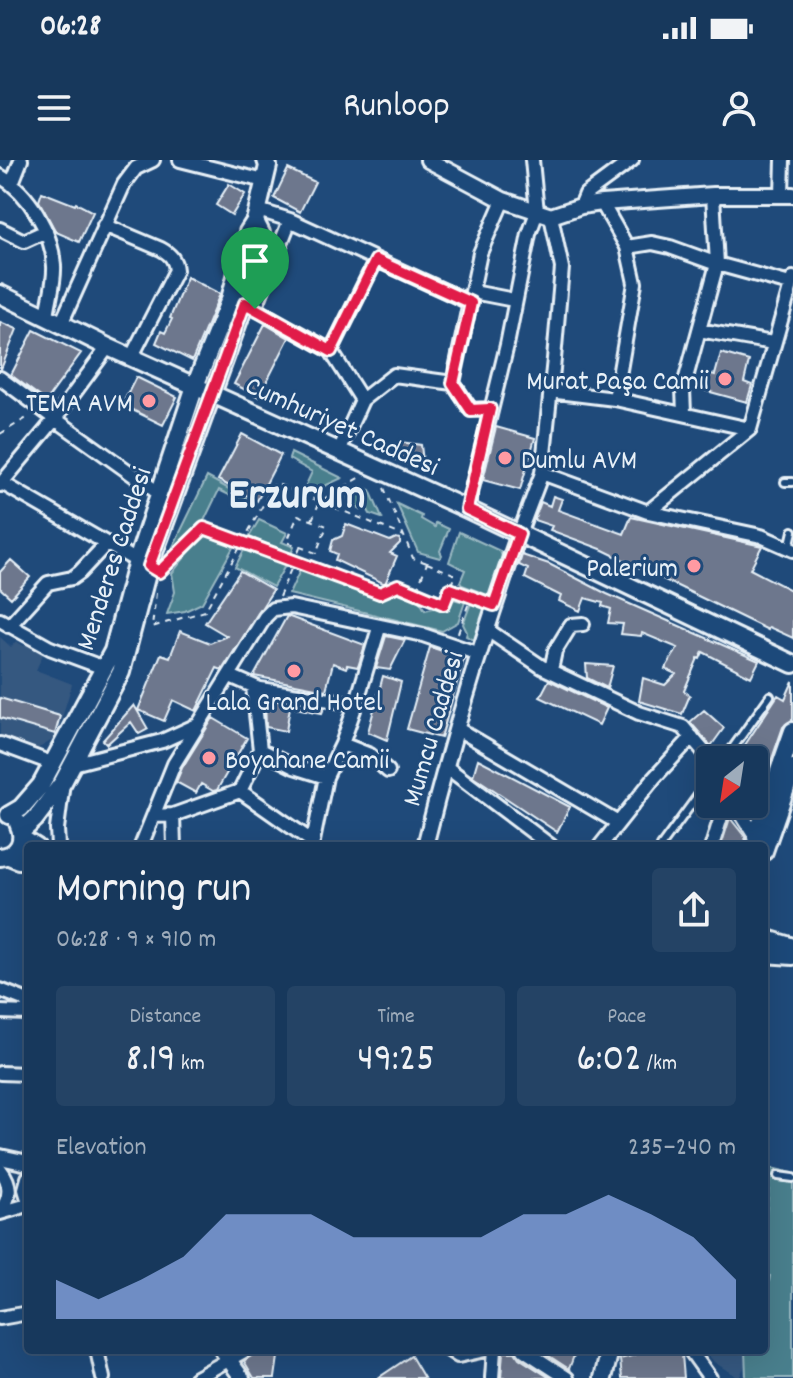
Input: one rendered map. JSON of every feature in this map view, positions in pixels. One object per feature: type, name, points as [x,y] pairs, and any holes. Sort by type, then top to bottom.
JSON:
[{"type":"main road","points":[[256,215],[268,167]]},
{"type":"main road","name":"Menderes Caddesi","points":[[4,814],[32,798],[54,764],[113,651],[143,563],[211,393],[250,306],[261,233],[256,215]]},
{"type":"main road","name":"Menderes Caddesi","points":[[3,857],[17,849],[22,834],[63,782],[121,672],[160,494],[195,386],[223,320],[248,232],[256,215]]},
{"type":"main road","name":"Cumhuriyet Caddesi","points":[[0,294],[108,347],[467,509],[793,664]]},
{"type":"main road","points":[[762,842],[793,731]]},
{"type":"main road","points":[[762,842],[793,768]]},
{"type":"main road","points":[[768,844],[777,840],[793,800]]},
{"type":"main road","points":[[4,814],[19,824],[22,834]]},
{"type":"main road","points":[[768,939],[793,947]]},
{"type":"main road","points":[[768,954],[793,956]]},
{"type":"main road","points":[[594,1378],[598,1354]]},
{"type":"main road","points":[[603,1378],[609,1354]]},
{"type":"street","points":[[12,183],[21,160]]},
{"type":"street","points":[[180,160],[268,167]]},
{"type":"street","points":[[428,160],[503,200],[544,214],[602,203],[713,195],[788,194],[783,160]]},
{"type":"street","points":[[519,534],[542,473],[562,268],[544,214],[532,160]]},
{"type":"street","points":[[54,320],[129,176],[146,161]]},
{"type":"street","points":[[581,206],[586,194],[630,161]]},
{"type":"street","points":[[0,176],[12,183],[35,210],[46,231],[54,262],[54,320]]},
{"type":"street","points":[[684,413],[683,389],[717,264],[713,195]]},
{"type":"street","points":[[490,409],[471,410],[453,383],[480,253],[503,200]]},
{"type":"street","points":[[602,203],[627,247],[635,283],[615,399]]},
{"type":"street","points":[[467,509],[507,345],[529,234],[544,214]]},
{"type":"street","points":[[256,215],[290,220],[376,260],[472,298],[514,300]]},
{"type":"street","points":[[290,220],[250,306],[331,351],[362,400]]},
{"type":"street","points":[[104,225],[161,249],[175,264],[176,270],[132,356]]},
{"type":"street","points":[[0,229],[24,241],[46,231]]},
{"type":"street","points":[[627,247],[652,243],[717,264],[791,281],[750,429],[648,512]]},
{"type":"street","points":[[331,351],[376,260]]},
{"type":"street","points":[[699,330],[773,343]]},
{"type":"street","points":[[108,347],[55,419],[1,484],[143,563]]},
{"type":"street","points":[[339,451],[362,400],[394,375],[453,383]]},
{"type":"street","points":[[0,378],[160,494]]},
{"type":"street","points":[[549,391],[615,399],[750,429]]},
{"type":"street","points":[[542,473],[648,512],[761,536],[791,549]]},
{"type":"street","name":"Mumcu Caddesi","points":[[426,842],[456,728],[519,534]]},
{"type":"street","points":[[104,668],[50,648],[4,623],[48,583],[72,578],[107,543]]},
{"type":"street","points":[[143,842],[174,764],[195,726],[273,609],[291,607],[423,635],[479,654]]},
{"type":"street","points":[[551,670],[563,635],[571,625],[583,624]]},
{"type":"street","points":[[312,842],[326,777],[342,744],[379,628]]},
{"type":"street","points":[[486,629],[542,667],[639,713],[683,727],[699,746]]},
{"type":"street","points":[[230,676],[253,687],[356,704]]},
{"type":"street","points":[[154,816],[173,815],[240,791],[260,750],[253,687]]},
{"type":"street","points":[[73,764],[162,741],[195,726]]},
{"type":"street","points":[[456,728],[618,823]]},
{"type":"street","points":[[603,842],[654,778],[692,737]]},
{"type":"street","points":[[0,744],[54,764]]},
{"type":"street","points":[[342,744],[370,755],[388,771]]},
{"type":"street","points":[[260,750],[282,762],[326,777]]},
{"type":"street","points":[[445,766],[546,842]]},
{"type":"street","points":[[58,842],[63,782]]},
{"type":"street","points":[[240,791],[309,842]]},
{"type":"street","points":[[173,815],[174,842]]},
{"type":"street","points":[[713,842],[721,818]]},
{"type":"street","points":[[743,818],[757,842]]},
{"type":"street","points":[[22,834],[33,842]]},
{"type":"street","points":[[3,857],[24,861]]},
{"type":"street","points":[[0,990],[24,1000]]},
{"type":"street","points":[[0,1012],[24,1013]]},
{"type":"street","points":[[0,1073],[24,1074]]},
{"type":"street","points":[[0,1157],[24,1162]]},
{"type":"street","points":[[0,1169],[9,1187],[7,1201],[0,1212]]},
{"type":"street","points":[[0,1212],[24,1203]]},
{"type":"street","points":[[0,1318],[24,1314]]},
{"type":"street","points":[[98,1354],[103,1378]]},
{"type":"street","points":[[196,1378],[226,1354],[242,1378]]},
{"type":"street","points":[[492,1378],[494,1354]]},
{"type":"street","points":[[530,1354],[567,1378]]},
{"type":"street","points":[[693,1354],[710,1378]]},
{"type":"lane","points":[[785,482],[793,482]]},
{"type":"lane","points":[[791,549],[793,531]]},
{"type":"lane","points":[[734,746],[770,696]]},
{"type":"lane","points":[[664,842],[696,798]]},
{"type":"lane","points":[[778,1176],[793,1178]]},
{"type":"path","points":[[0,434],[40,409]]},
{"type":"path","points":[[143,563],[159,572],[204,528],[380,593],[398,585],[444,604],[456,575],[413,558],[376,468],[320,501],[312,520]]},
{"type":"path","points":[[157,586],[152,627],[205,611],[275,483],[404,536]]},
{"type":"path","points":[[298,515],[327,526],[316,553],[301,547],[287,542],[298,515]]},
{"type":"path","points":[[273,609],[301,547]]},
{"type":"path","points":[[416,592],[427,563]]},
{"type":"path","points":[[450,589],[494,605]]},
{"type":"path","points":[[453,645],[471,597]]},
{"type":"shaded area","points":[[0,637],[11,647],[16,641],[24,646],[29,640],[44,652],[36,670],[72,684],[56,738],[37,749],[0,736]]},
{"type":"shaded area","points":[[707,1354],[745,1354],[739,1378]]},
{"type":"green space","points":[[291,453],[342,478],[316,490],[305,487],[312,472],[289,459]]},
{"type":"green space","points":[[207,477],[255,503],[252,506],[219,490],[202,525],[172,549]]},
{"type":"green space","points":[[362,487],[370,490],[382,518],[370,514],[367,508],[361,510],[353,503],[348,505],[337,501]]},
{"type":"green space","points":[[397,504],[422,516],[421,519],[435,527],[436,523],[449,529],[440,558],[418,552]]},
{"type":"green space","points":[[259,520],[287,533],[282,542],[294,547],[291,554],[249,537]]},
{"type":"green space","points":[[205,532],[235,544],[202,603],[185,611],[167,614],[175,592],[172,573]]},
{"type":"green space","points":[[459,532],[500,551],[503,559],[490,596],[462,585],[460,582],[465,570],[449,562]]},
{"type":"green space","points":[[245,548],[286,564],[273,587],[235,567]]},
{"type":"green space","points":[[301,568],[379,600],[399,592],[419,600],[425,610],[437,607],[448,611],[453,599],[465,602],[458,622],[442,631],[289,594]]},
{"type":"green space","points":[[471,603],[489,609],[478,642],[466,636],[463,624]]},
{"type":"green space","points":[[771,1168],[793,1173],[793,1378],[746,1378],[745,1354],[768,1354],[768,1195]]},
{"type":"building","points":[[288,169],[315,182],[300,212],[274,198]]},
{"type":"building","points":[[229,184],[245,194],[232,215],[216,205]]},
{"type":"building","points":[[42,192],[93,212],[79,242],[56,232],[39,201]]},
{"type":"building","points":[[187,277],[220,294],[192,361],[156,343],[161,331],[165,333],[172,319]]},
{"type":"building","points":[[0,322],[17,329],[1,369],[0,369]]},
{"type":"building","points":[[265,324],[289,338],[259,397],[234,384]]},
{"type":"building","points":[[34,330],[81,353],[46,401],[11,375]]},
{"type":"building","name":"Murat Paşa Camii","points":[[721,353],[749,361],[744,382],[752,385],[747,402],[703,390],[708,373],[715,375]]},
{"type":"building","name":"TEMA AVM","points":[[136,377],[177,397],[163,425],[122,405]]},
{"type":"building","name":"Dumlu AVM","points":[[496,427],[535,438],[520,490],[483,480]]},
{"type":"building","points":[[242,434],[281,455],[257,501],[218,480]]},
{"type":"building","points":[[400,442],[421,445],[424,471],[394,459]]},
{"type":"building","name":"Palerium","points":[[553,496],[562,499],[558,510],[624,534],[631,517],[762,546],[750,569],[793,591],[793,638],[769,627],[768,630],[601,549],[550,530],[552,526],[534,520],[541,502],[550,506]]},
{"type":"building","points":[[346,524],[390,541],[400,539],[390,553],[397,556],[385,584],[335,560],[337,554],[330,551],[333,540],[342,536]]},
{"type":"building","points":[[522,555],[549,564],[607,594],[759,661],[751,677],[703,652],[684,691],[690,695],[682,714],[639,701],[643,678],[665,685],[676,674],[665,669],[678,648],[642,633],[641,636],[621,634],[623,624],[608,623],[611,609],[602,606],[603,603],[585,598],[580,611],[559,601],[561,596],[525,578],[528,569],[519,565]]},
{"type":"building","points":[[11,560],[30,577],[11,598],[0,588],[0,572]]},
{"type":"building","points":[[240,571],[273,590],[222,670],[217,668],[196,711],[173,700],[164,721],[138,710],[161,654],[170,657],[180,631],[210,643],[227,636],[205,623]]},
{"type":"building","points":[[287,616],[365,645],[358,667],[347,665],[346,668],[333,663],[326,690],[254,676]]},
{"type":"building","points":[[386,636],[405,640],[390,670],[376,668]]},
{"type":"building","points":[[430,647],[464,658],[441,738],[407,729]]},
{"type":"building","points":[[586,664],[613,666],[607,688],[587,678]]},
{"type":"building","points":[[383,676],[401,682],[387,740],[368,732]]},
{"type":"building","points":[[549,680],[607,708],[599,725],[540,697]]},
{"type":"building","points":[[793,681],[793,719],[783,727],[768,770],[768,746],[744,746],[778,695],[785,699]]},
{"type":"building","points":[[0,698],[60,716],[55,734],[0,718]]},
{"type":"building","points":[[265,699],[324,708],[322,713],[290,707],[286,731],[266,727]]},
{"type":"building","points":[[134,705],[148,729],[139,734],[131,722],[107,744],[103,740]]},
{"type":"building","points":[[704,710],[724,728],[711,746],[690,722]]},
{"type":"building","name":"Boyahane Camii","points":[[213,718],[247,738],[217,790],[201,784],[196,793],[176,782]]},
{"type":"building","points":[[478,759],[570,807],[557,832],[473,776]]},
{"type":"building","points":[[730,818],[745,837],[746,842],[722,842]]},
{"type":"building","points":[[253,1354],[276,1354],[275,1378],[254,1378],[244,1361]]},
{"type":"building","points":[[503,1354],[516,1354],[550,1378],[501,1378]]},
{"type":"building","points":[[546,1354],[575,1354],[569,1369]]},
{"type":"building","points":[[681,1354],[684,1378],[622,1378],[620,1359],[635,1355]]},
{"type":"building","points":[[411,1356],[424,1378],[378,1378]]},
{"type":"place","name":"Murat Paşa Camii","points":[[725,379]]},
{"type":"place","name":"TEMA AVM","points":[[149,401]]},
{"type":"place","name":"Dumlu AVM","points":[[505,458]]},
{"type":"place","name":"Palerium","points":[[694,566]]},
{"type":"place","name":"Lala Grand Hotel","points":[[294,671]]},
{"type":"place","name":"Boyahane Camii","points":[[209,758]]},
{"type":"district","name":"Erzurum","points":[[297,492]]},
{"type":"route","points":[[376,260],[471,303],[453,383],[471,410],[490,409],[467,509],[519,534],[494,605],[450,589],[444,604],[398,585],[380,593],[204,528],[159,572],[149,566],[245,303],[255,309],[331,351],[376,260]]}]
